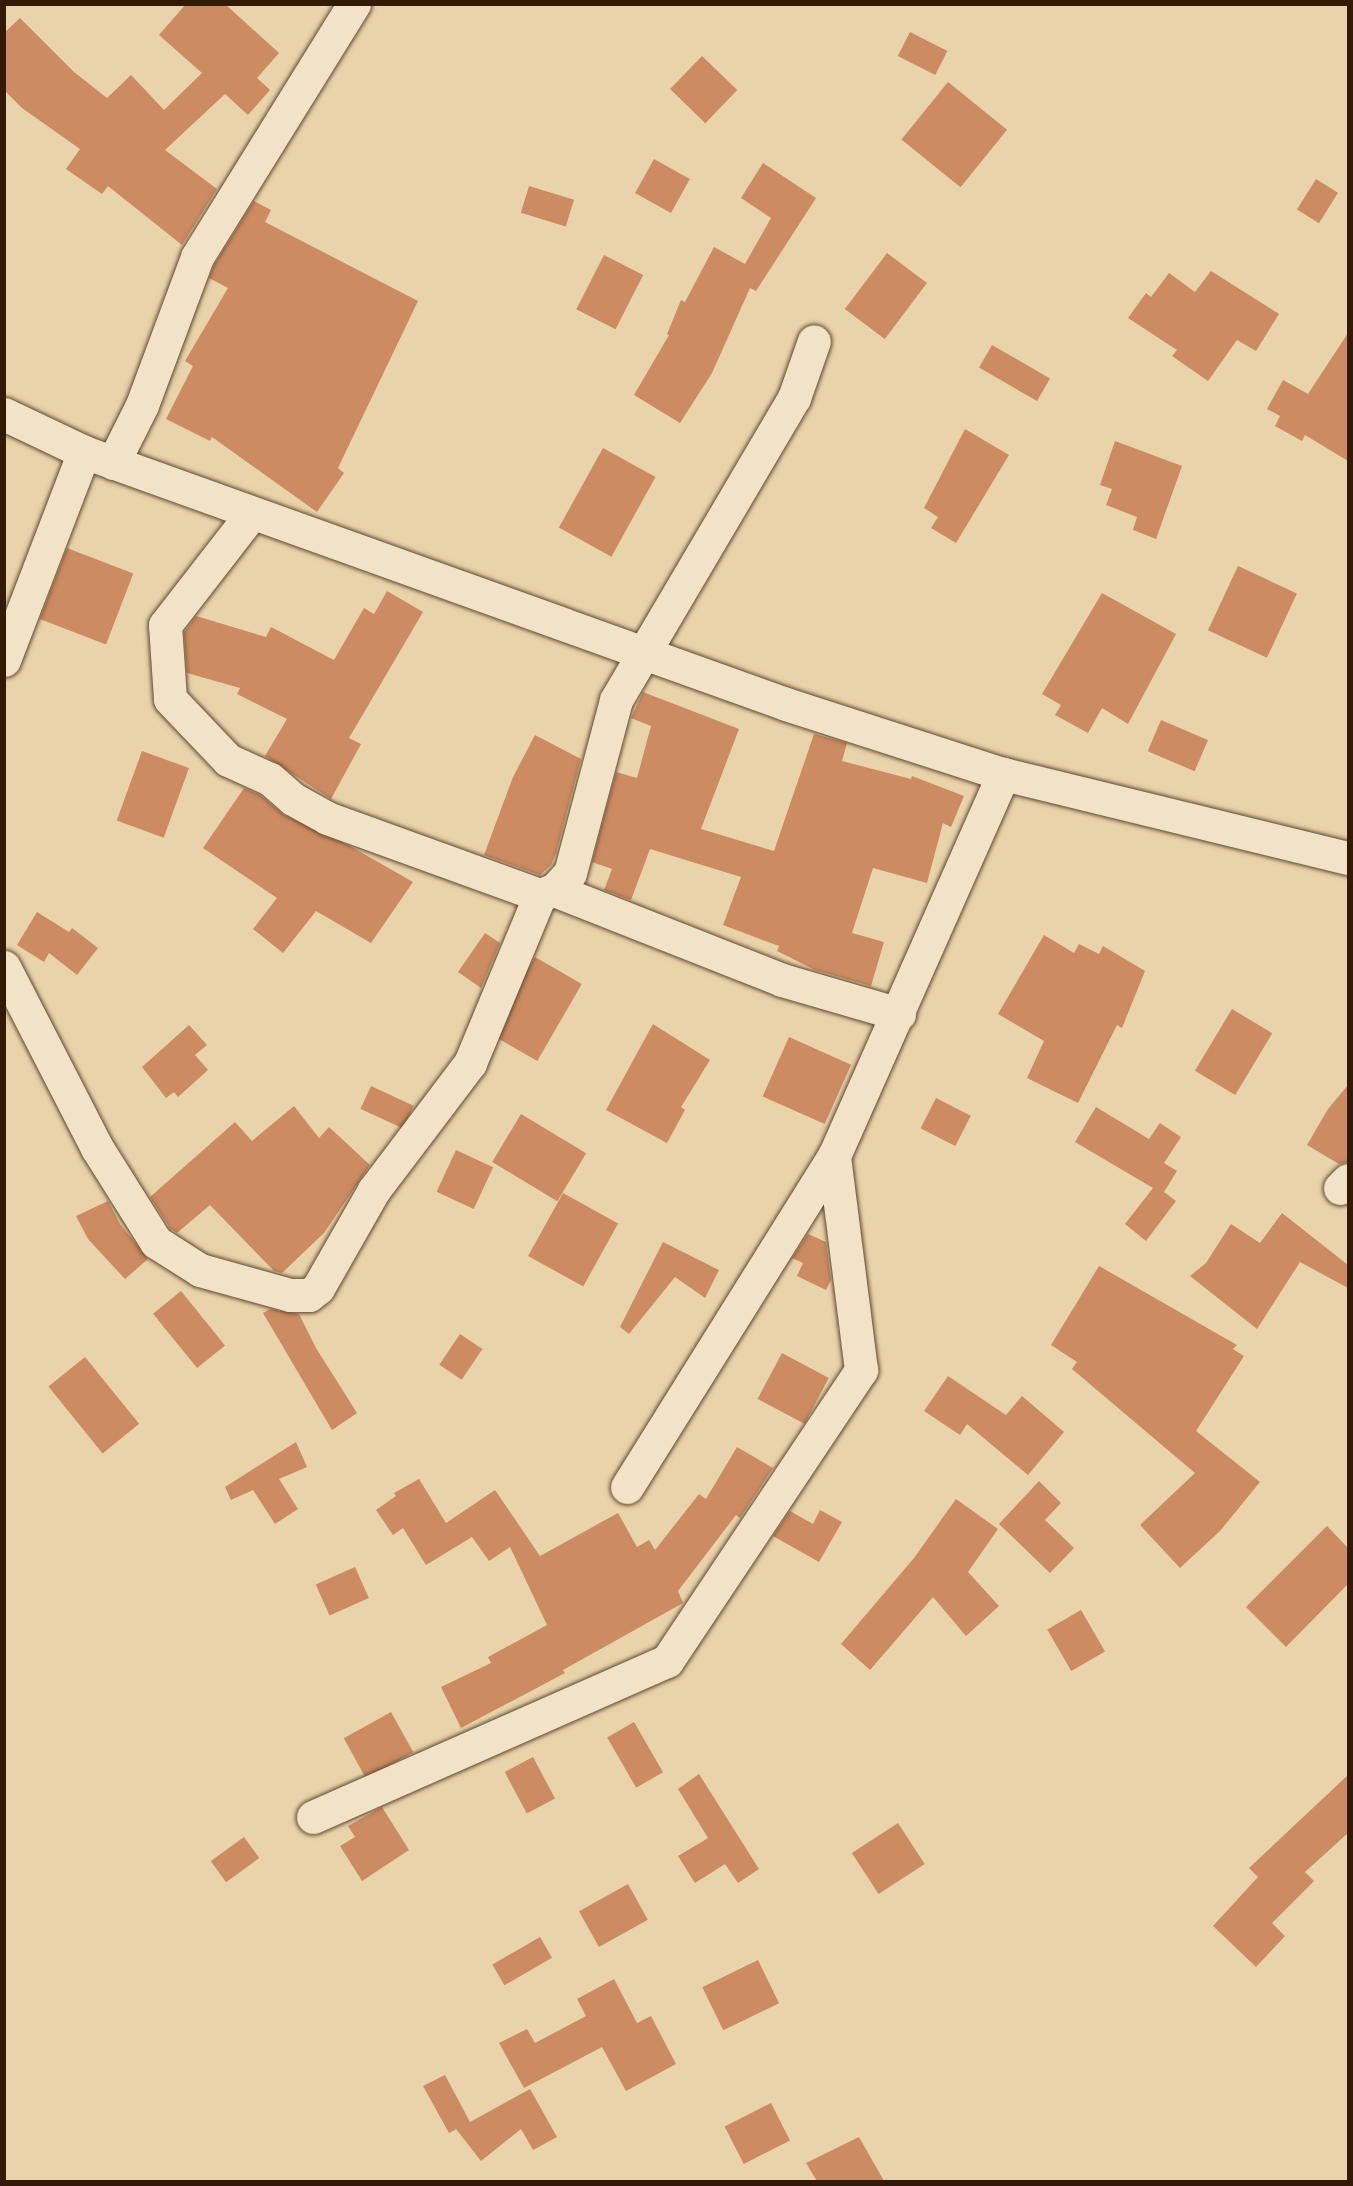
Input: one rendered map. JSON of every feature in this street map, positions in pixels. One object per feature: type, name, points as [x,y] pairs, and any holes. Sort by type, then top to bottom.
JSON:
[{"type":"street","points":[[4,660],[99,458],[142,405],[197,257],[354,4]]},
{"type":"street","points":[[4,967],[97,1148],[156,1242],[200,1270],[290,1295],[309,1295],[318,1288],[374,1190],[470,1063],[547,892],[570,873],[616,700],[647,651],[794,398],[814,341]]},
{"type":"street","points":[[4,414],[99,458],[647,651],[786,704],[1003,774],[1348,858]]},
{"type":"street","points":[[252,513],[165,625],[170,699],[228,760],[270,779],[293,799],[327,818],[547,892],[782,980],[899,1014]]},
{"type":"street","points":[[627,1486],[834,1156],[899,1014],[1003,774]]},
{"type":"street","points":[[313,1817],[667,1661],[861,1370],[834,1156]]},
{"type":"building","points":[[186,4],[225,4],[279,53],[257,78],[270,90],[248,115],[225,94],[165,150],[217,189],[182,245],[108,186],[102,194],[66,169],[80,149],[22,108],[4,90],[4,33],[20,18],[74,72],[107,98],[131,75],[164,110],[202,73],[159,35]]},
{"type":"building","points":[[910,32],[947,51],[935,75],[898,56]]},
{"type":"building","points":[[702,56],[737,90],[705,123],[670,89]]},
{"type":"building","points":[[948,82],[1007,130],[960,187],[901,140]]},
{"type":"building","points":[[654,159],[690,179],[671,213],[635,193]]},
{"type":"building","points":[[763,163],[816,198],[756,291],[750,288],[712,373],[680,423],[634,395],[669,335],[667,334],[681,300],[685,302],[714,247],[745,264],[771,218],[741,198]]},
{"type":"building","points":[[1316,179],[1338,193],[1319,223],[1297,210]]},
{"type":"building","points":[[529,186],[574,200],[566,227],[521,213]]},
{"type":"building","points":[[254,201],[271,210],[265,222],[418,301],[338,468],[344,473],[317,512],[212,437],[210,441],[166,419],[193,366],[185,361],[228,288],[209,278],[214,265]]},
{"type":"building","points":[[887,253],[927,283],[885,339],[845,309]]},
{"type":"building","points":[[604,255],[643,275],[616,329],[576,309]]},
{"type":"building","points":[[1211,271],[1279,314],[1256,351],[1237,340],[1208,381],[1172,356],[1177,350],[1128,318],[1146,293],[1151,297],[1169,273],[1195,292]]},
{"type":"building","points":[[1348,333],[1348,461],[1305,435],[1302,441],[1275,426],[1280,416],[1267,409],[1283,380],[1308,394]]},
{"type":"building","points":[[992,345],[1050,378],[1037,401],[979,368]]},
{"type":"building","points":[[965,429],[1009,455],[956,543],[931,528],[938,517],[924,508]]},
{"type":"building","points":[[1115,441],[1182,466],[1156,539],[1133,530],[1137,517],[1106,505],[1112,489],[1100,485]]},
{"type":"building","points":[[603,448],[655,477],[611,557],[559,528]]},
{"type":"building","points":[[67,548],[133,573],[106,644],[40,619]]},
{"type":"building","points":[[1238,566],[1297,593],[1267,658],[1208,630]]},
{"type":"building","points":[[387,591],[423,612],[349,738],[361,744],[331,799],[265,756],[287,719],[237,694],[240,688],[187,673],[184,633],[196,616],[266,637],[271,627],[334,660],[364,608],[374,614]]},
{"type":"building","points":[[1102,593],[1176,634],[1128,724],[1102,708],[1088,733],[1055,715],[1061,705],[1042,694]]},
{"type":"building","points":[[643,692],[739,729],[701,829],[774,851],[814,734],[847,743],[842,761],[911,779],[912,776],[964,796],[951,827],[943,823],[927,883],[873,868],[852,933],[884,942],[871,986],[815,970],[777,951],[779,946],[723,925],[741,877],[650,849],[631,900],[604,890],[612,869],[592,862],[616,772],[637,778],[651,726],[631,718]]},
{"type":"building","points":[[1161,720],[1208,740],[1195,771],[1148,751]]},
{"type":"building","points":[[535,735],[581,759],[556,853],[551,865],[540,875],[484,855],[513,777]]},
{"type":"building","points":[[142,751],[189,768],[164,838],[117,821]]},
{"type":"building","points":[[244,788],[260,795],[284,815],[350,846],[413,882],[371,943],[316,911],[283,953],[253,929],[277,898],[203,848]]},
{"type":"building","points":[[37,912],[69,932],[72,928],[98,948],[77,975],[49,953],[44,962],[17,945]]},
{"type":"building","points":[[485,933],[500,943],[481,988],[458,972]]},
{"type":"building","points":[[1044,935],[1074,953],[1079,944],[1099,954],[1103,946],[1145,971],[1122,1028],[1117,1025],[1078,1103],[1027,1078],[1044,1041],[998,1014]]},
{"type":"building","points":[[535,957],[582,984],[537,1061],[491,1034]]},
{"type":"building","points":[[1232,1009],[1272,1033],[1235,1095],[1195,1071]]},
{"type":"building","points":[[653,1024],[710,1060],[681,1107],[685,1110],[667,1143],[606,1110]]},
{"type":"building","points":[[189,1025],[207,1045],[195,1055],[208,1070],[178,1097],[174,1092],[166,1098],[142,1067]]},
{"type":"building","points":[[789,1037],[851,1065],[825,1124],[763,1096]]},
{"type":"building","points":[[1348,1085],[1348,1162],[1339,1164],[1307,1145],[1328,1109]]},
{"type":"building","points":[[371,1086],[414,1106],[403,1129],[360,1109]]},
{"type":"building","points":[[936,1098],[971,1116],[955,1146],[921,1128]]},
{"type":"building","points":[[294,1106],[319,1138],[329,1127],[370,1165],[324,1233],[282,1273],[274,1271],[210,1205],[177,1233],[170,1228],[150,1197],[235,1122],[252,1141]]},
{"type":"building","points":[[1096,1107],[1149,1139],[1160,1123],[1181,1137],[1164,1163],[1177,1171],[1164,1192],[1176,1201],[1146,1241],[1125,1224],[1153,1188],[1075,1142]]},
{"type":"building","points":[[521,1114],[586,1153],[557,1201],[492,1162]]},
{"type":"building","points":[[456,1150],[493,1167],[474,1209],[437,1192]]},
{"type":"building","points":[[563,1193],[618,1224],[583,1287],[528,1256]]},
{"type":"building","points":[[108,1201],[120,1224],[148,1259],[125,1279],[88,1239],[76,1216]]},
{"type":"building","points":[[1282,1213],[1348,1265],[1348,1288],[1300,1262],[1257,1329],[1190,1276],[1206,1263],[1231,1224],[1260,1243]]},
{"type":"building","points":[[808,1234],[826,1242],[831,1280],[826,1290],[797,1276],[803,1263],[792,1258]]},
{"type":"building","points":[[663,1242],[719,1270],[705,1298],[675,1277],[629,1334],[620,1327]]},
{"type":"building","points":[[1099,1266],[1237,1345],[1233,1349],[1244,1356],[1196,1431],[1260,1482],[1220,1531],[1180,1568],[1140,1525],[1195,1473],[1072,1369],[1077,1362],[1051,1345]]},
{"type":"building","points":[[181,1291],[225,1345],[197,1368],[153,1314]]},
{"type":"building","points":[[270,1309],[299,1314],[316,1348],[357,1413],[332,1430],[263,1313]]},
{"type":"building","points":[[460,1334],[482,1349],[462,1380],[439,1365]]},
{"type":"building","points":[[782,1353],[829,1378],[804,1424],[758,1399]]},
{"type":"building","points":[[85,1357],[139,1424],[103,1453],[48,1387]]},
{"type":"building","points":[[948,1376],[1006,1415],[1022,1396],[1064,1432],[1028,1475],[967,1424],[960,1435],[924,1411]]},
{"type":"building","points":[[296,1442],[307,1467],[279,1479],[298,1509],[275,1524],[253,1490],[231,1500],[225,1487]]},
{"type":"building","points":[[737,1447],[773,1468],[740,1518],[736,1515],[678,1591],[683,1603],[563,1670],[565,1673],[461,1728],[441,1687],[491,1663],[488,1657],[547,1625],[510,1547],[489,1561],[472,1537],[426,1565],[403,1528],[393,1535],[376,1510],[396,1496],[394,1493],[419,1479],[446,1523],[495,1490],[540,1556],[618,1513],[637,1547],[649,1540],[655,1550],[699,1494],[706,1499]]},
{"type":"building","points":[[1039,1481],[1061,1503],[1045,1520],[1074,1548],[1050,1573],[999,1524]]},
{"type":"building","points":[[956,1499],[998,1529],[968,1572],[999,1606],[966,1636],[933,1597],[870,1670],[841,1644],[914,1558]]},
{"type":"building","points":[[820,1510],[842,1522],[819,1562],[773,1536],[790,1511],[813,1524]]},
{"type":"building","points":[[1327,1526],[1348,1548],[1348,1584],[1286,1647],[1246,1607]]},
{"type":"building","points":[[355,1567],[369,1598],[330,1616],[316,1584]]},
{"type":"building","points":[[1081,1610],[1105,1652],[1071,1671],[1047,1630]]},
{"type":"building","points":[[391,1712],[413,1752],[366,1778],[344,1738]]},
{"type":"building","points":[[634,1722],[663,1772],[636,1788],[607,1737]]},
{"type":"building","points":[[533,1757],[555,1798],[527,1814],[505,1772]]},
{"type":"building","points":[[699,1774],[759,1869],[738,1883],[725,1864],[695,1883],[678,1856],[708,1838],[678,1789]]},
{"type":"building","points":[[1348,1775],[1348,1833],[1305,1872],[1314,1881],[1272,1923],[1285,1936],[1256,1967],[1213,1926],[1258,1877],[1249,1868]]},
{"type":"building","points":[[382,1807],[409,1850],[362,1881],[340,1846],[355,1837],[348,1826]]},
{"type":"building","points":[[898,1823],[925,1864],[879,1894],[852,1853]]},
{"type":"building","points":[[244,1837],[259,1858],[226,1882],[211,1861]]},
{"type":"building","points":[[628,1884],[648,1920],[599,1947],[579,1911]]},
{"type":"building","points":[[540,1937],[552,1958],[504,1985],[492,1964]]},
{"type":"building","points":[[758,1960],[779,2003],[723,2030],[702,1987]]},
{"type":"building","points":[[614,1979],[637,2023],[651,2016],[676,2064],[626,2091],[602,2047],[524,2088],[499,2043],[527,2029],[535,2043],[586,2016],[577,1999]]},
{"type":"building","points":[[445,2075],[470,2122],[530,2089],[557,2137],[533,2150],[521,2129],[481,2161],[456,2129],[449,2133],[423,2086]]},
{"type":"building","points":[[771,2103],[790,2140],[744,2164],[725,2127]]},
{"type":"building","points":[[859,2137],[884,2181],[817,2181],[806,2163]]}]
